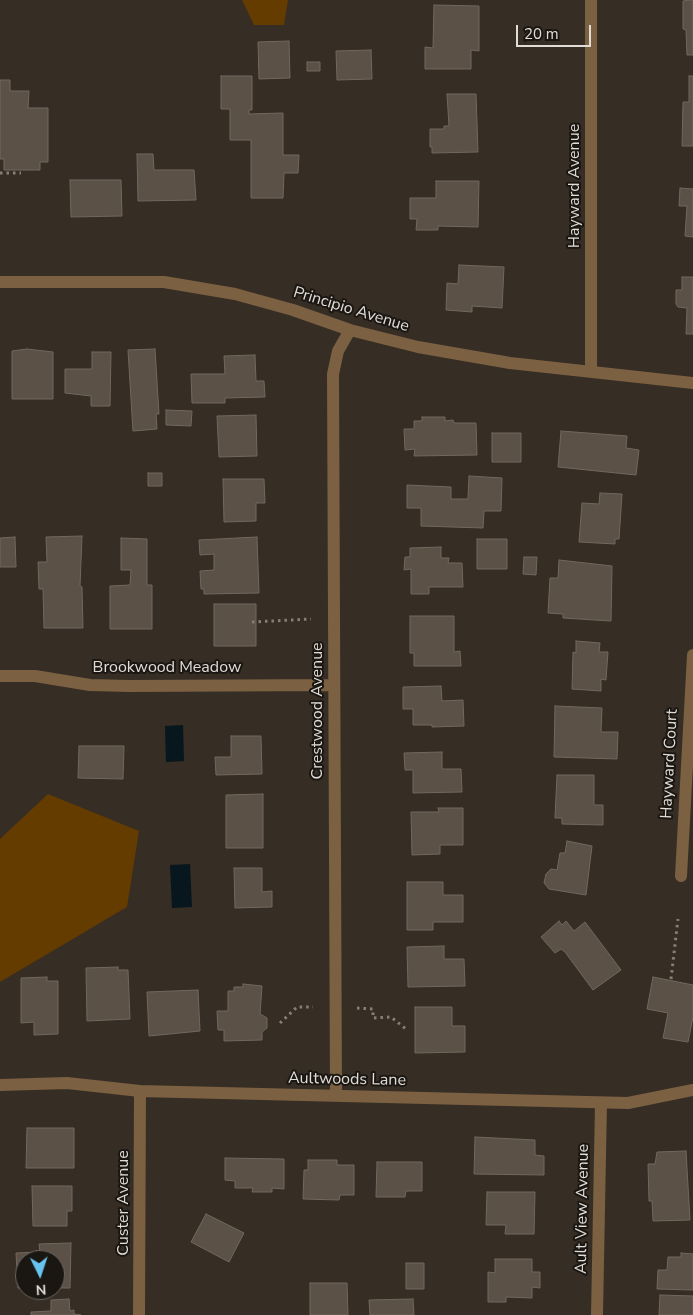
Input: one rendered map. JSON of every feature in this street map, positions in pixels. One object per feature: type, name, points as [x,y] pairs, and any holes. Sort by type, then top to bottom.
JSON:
[{"type":"street","name":"Hayward Avenue","points":[[591,0],[592,371]]},
{"type":"street","name":"Principio Avenue","points":[[0,282],[164,282],[235,294],[293,310],[350,330],[418,347],[510,363],[693,383]]},
{"type":"street","name":"Crestwood Avenue","points":[[336,1096],[333,374],[338,351],[350,330]]},
{"type":"street","name":"Hayward Court","points":[[681,876],[693,655]]},
{"type":"street","name":"Brookwood Meadow","points":[[0,676],[35,676],[90,685],[334,685]]},
{"type":"street","name":"Aultwoods Lane","points":[[0,1085],[67,1083],[140,1091],[601,1103],[628,1103],[693,1090]]},
{"type":"street","name":"Custer Avenue","points":[[140,1091],[140,1315]]},
{"type":"street","name":"Ault View Avenue","points":[[597,1315],[601,1103]]},
{"type":"path","points":[[0,173],[21,173]]},
{"type":"path","points":[[252,622],[311,620]]},
{"type":"path","points":[[671,979],[678,920]]},
{"type":"path","points":[[280,1023],[297,1007],[313,1007]]},
{"type":"path","points":[[357,1008],[373,1009],[373,1018],[392,1017],[406,1029]]},
{"type":"shaded area","points":[[242,0],[288,0],[284,25],[254,25]]},
{"type":"shaded area","points":[[183,725],[184,761],[166,762],[165,726]]},
{"type":"shaded area","points":[[48,794],[139,831],[127,907],[0,982],[0,839]]},
{"type":"shaded area","points":[[190,864],[192,907],[172,908],[170,865]]},
{"type":"building","points":[[693,0],[693,55],[687,55],[686,30],[683,29],[683,1]]},
{"type":"building","points":[[434,5],[479,6],[479,51],[471,50],[471,69],[425,69],[425,47],[433,48]]},
{"type":"building","points":[[289,41],[290,78],[259,79],[258,42]]},
{"type":"building","points":[[371,50],[372,79],[337,80],[336,51]]},
{"type":"building","points":[[307,62],[320,62],[320,71],[307,71]]},
{"type":"building","points":[[221,76],[252,76],[252,110],[249,110],[249,114],[283,113],[283,155],[299,155],[298,173],[284,173],[283,198],[251,198],[251,140],[230,140],[230,109],[221,109]]},
{"type":"building","points":[[689,76],[693,76],[693,146],[682,146],[683,102],[689,102]]},
{"type":"building","points":[[0,80],[10,80],[10,91],[29,91],[28,108],[48,108],[48,162],[40,162],[40,170],[4,170],[4,159],[0,159]]},
{"type":"building","points":[[447,94],[476,94],[478,152],[432,153],[430,129],[444,129],[444,126],[449,126]]},
{"type":"building","points":[[137,154],[153,154],[154,170],[194,170],[196,200],[138,201]]},
{"type":"building","points":[[70,180],[121,180],[122,216],[71,217]]},
{"type":"building","points":[[436,181],[479,181],[478,227],[438,226],[438,230],[416,230],[417,219],[410,219],[410,198],[436,198]]},
{"type":"building","points":[[680,188],[693,189],[693,237],[685,236],[687,206],[679,206]]},
{"type":"building","points":[[459,265],[504,267],[502,308],[472,306],[472,312],[446,310],[447,283],[458,284]]},
{"type":"building","points":[[682,277],[693,277],[693,334],[686,334],[687,308],[678,307],[676,304],[676,290],[682,290]]},
{"type":"building","points":[[27,349],[53,352],[53,399],[12,399],[12,351]]},
{"type":"building","points":[[155,349],[159,414],[156,414],[157,429],[133,431],[128,350]]},
{"type":"building","points":[[92,352],[111,352],[110,406],[91,406],[91,396],[65,393],[65,369],[92,369]]},
{"type":"building","points":[[255,355],[256,381],[264,381],[265,397],[225,398],[225,403],[192,403],[191,374],[225,374],[224,356]]},
{"type":"building","points":[[166,410],[192,411],[191,426],[166,425]]},
{"type":"building","points":[[256,415],[257,456],[219,457],[217,416]]},
{"type":"building","points":[[422,417],[445,417],[445,421],[453,420],[454,423],[476,423],[477,455],[414,456],[415,449],[405,450],[404,429],[414,429],[414,421],[422,421]]},
{"type":"building","points":[[561,431],[627,436],[626,448],[639,450],[636,475],[558,467]]},
{"type":"building","points":[[492,433],[521,433],[521,462],[492,462]]},
{"type":"building","points":[[148,473],[162,473],[162,486],[148,486]]},
{"type":"building","points":[[469,476],[502,478],[501,511],[484,511],[483,528],[421,526],[421,508],[407,508],[407,485],[451,487],[451,499],[468,499]]},
{"type":"building","points":[[223,479],[264,479],[265,503],[256,503],[256,521],[224,522]]},
{"type":"building","points":[[600,493],[622,494],[619,539],[615,539],[615,544],[579,542],[582,503],[599,504]]},
{"type":"building","points":[[82,536],[80,586],[82,587],[83,628],[44,628],[43,589],[39,589],[38,562],[47,562],[46,537]]},
{"type":"building","points":[[15,537],[16,567],[0,567],[0,538]]},
{"type":"building","points":[[257,537],[259,593],[204,594],[204,589],[201,589],[200,571],[214,570],[214,554],[200,555],[199,540]]},
{"type":"building","points":[[121,538],[147,539],[147,585],[152,585],[152,629],[110,629],[110,586],[130,585],[131,570],[121,570]]},
{"type":"building","points":[[477,539],[507,539],[507,569],[477,569]]},
{"type":"building","points":[[441,547],[441,558],[449,558],[448,563],[462,563],[463,587],[429,587],[429,594],[411,594],[411,569],[404,570],[405,557],[410,557],[410,548]]},
{"type":"building","points":[[524,557],[537,557],[536,575],[523,574]]},
{"type":"building","points":[[559,560],[612,566],[611,621],[563,618],[563,614],[548,613],[550,578],[558,578]]},
{"type":"building","points":[[214,604],[256,604],[256,646],[214,646]]},
{"type":"building","points":[[410,616],[454,616],[454,652],[460,651],[461,666],[414,666],[414,653],[410,653]]},
{"type":"building","points":[[576,641],[600,643],[599,652],[608,652],[606,680],[601,679],[601,691],[572,689],[573,652],[576,653]]},
{"type":"building","points":[[441,686],[442,701],[463,700],[464,726],[432,727],[432,725],[413,725],[413,709],[403,709],[403,687]]},
{"type":"building","points":[[555,706],[602,708],[601,732],[618,732],[617,759],[554,757]]},
{"type":"building","points":[[231,736],[261,736],[262,774],[216,775],[215,757],[231,757]]},
{"type":"building","points":[[79,746],[124,746],[123,779],[78,778]]},
{"type":"building","points":[[442,752],[442,769],[461,769],[462,792],[413,793],[413,770],[405,770],[404,753]]},
{"type":"building","points":[[557,775],[594,775],[594,805],[603,805],[603,825],[562,824],[562,818],[555,818]]},
{"type":"building","points":[[263,794],[263,848],[226,848],[226,795]]},
{"type":"building","points":[[438,808],[463,808],[463,845],[440,845],[440,854],[412,855],[411,812],[439,812]]},
{"type":"building","points":[[567,841],[592,846],[586,895],[549,889],[544,883],[546,874],[551,869],[557,870],[560,853],[565,853]]},
{"type":"building","points":[[234,868],[262,868],[262,892],[272,891],[272,907],[235,908]]},
{"type":"building","points":[[407,882],[443,882],[443,895],[463,895],[463,922],[433,922],[433,930],[407,930]]},
{"type":"building","points":[[559,921],[562,925],[566,921],[574,931],[585,922],[621,970],[593,990],[565,952],[561,949],[555,953],[541,937]]},
{"type":"building","points":[[444,946],[444,959],[464,959],[465,986],[408,987],[407,947]]},
{"type":"building","points":[[118,967],[118,970],[128,970],[130,1019],[87,1021],[86,968]]},
{"type":"building","points":[[47,977],[47,981],[58,981],[58,1034],[34,1035],[34,1022],[21,1023],[21,978]]},
{"type":"building","points":[[653,977],[693,985],[693,1017],[688,1042],[663,1038],[668,1013],[647,1009]]},
{"type":"building","points":[[243,984],[262,986],[260,1014],[267,1018],[267,1028],[262,1032],[262,1040],[224,1041],[224,1030],[218,1030],[217,1011],[228,1011],[228,991],[234,991],[234,987],[243,987]]},
{"type":"building","points":[[198,990],[200,1031],[149,1036],[147,992]]},
{"type":"building","points":[[415,1007],[452,1007],[452,1026],[465,1026],[465,1052],[415,1053]]},
{"type":"building","points":[[27,1128],[74,1128],[74,1168],[26,1168]]},
{"type":"building","points":[[475,1137],[535,1140],[535,1155],[544,1156],[544,1175],[474,1174]]},
{"type":"building","points":[[686,1151],[690,1220],[653,1221],[652,1201],[649,1201],[648,1164],[655,1164],[657,1152]]},
{"type":"building","points":[[225,1158],[284,1159],[284,1189],[272,1188],[272,1192],[252,1192],[253,1188],[235,1188],[235,1181],[225,1180]]},
{"type":"building","points":[[308,1160],[337,1160],[337,1165],[354,1165],[354,1195],[340,1195],[339,1200],[303,1199],[304,1170],[308,1170]]},
{"type":"building","points":[[377,1162],[422,1162],[422,1191],[406,1191],[405,1197],[376,1197]]},
{"type":"building","points":[[32,1186],[72,1186],[72,1211],[67,1211],[67,1226],[33,1226]]},
{"type":"building","points":[[487,1192],[535,1192],[534,1234],[505,1234],[506,1225],[486,1225]]},
{"type":"building","points":[[206,1214],[244,1233],[229,1262],[191,1242]]},
{"type":"building","points":[[71,1243],[70,1288],[65,1288],[65,1250],[40,1250],[39,1244]]},
{"type":"building","points":[[681,1253],[693,1254],[693,1290],[657,1289],[658,1270],[667,1270],[668,1257],[681,1257]]},
{"type":"building","points":[[495,1259],[532,1259],[532,1272],[540,1272],[540,1288],[532,1287],[532,1298],[506,1297],[506,1302],[488,1302],[488,1272],[495,1273]]},
{"type":"building","points":[[406,1263],[424,1263],[424,1289],[406,1289]]},
{"type":"building","points":[[310,1283],[347,1283],[348,1315],[310,1315]]},
{"type":"building","points":[[660,1295],[693,1296],[693,1315],[659,1315]]},
{"type":"building","points":[[69,1299],[70,1311],[74,1310],[74,1314],[81,1315],[31,1315],[31,1312],[51,1311],[51,1300]]},
{"type":"building","points":[[413,1299],[414,1315],[370,1315],[369,1300]]}]
